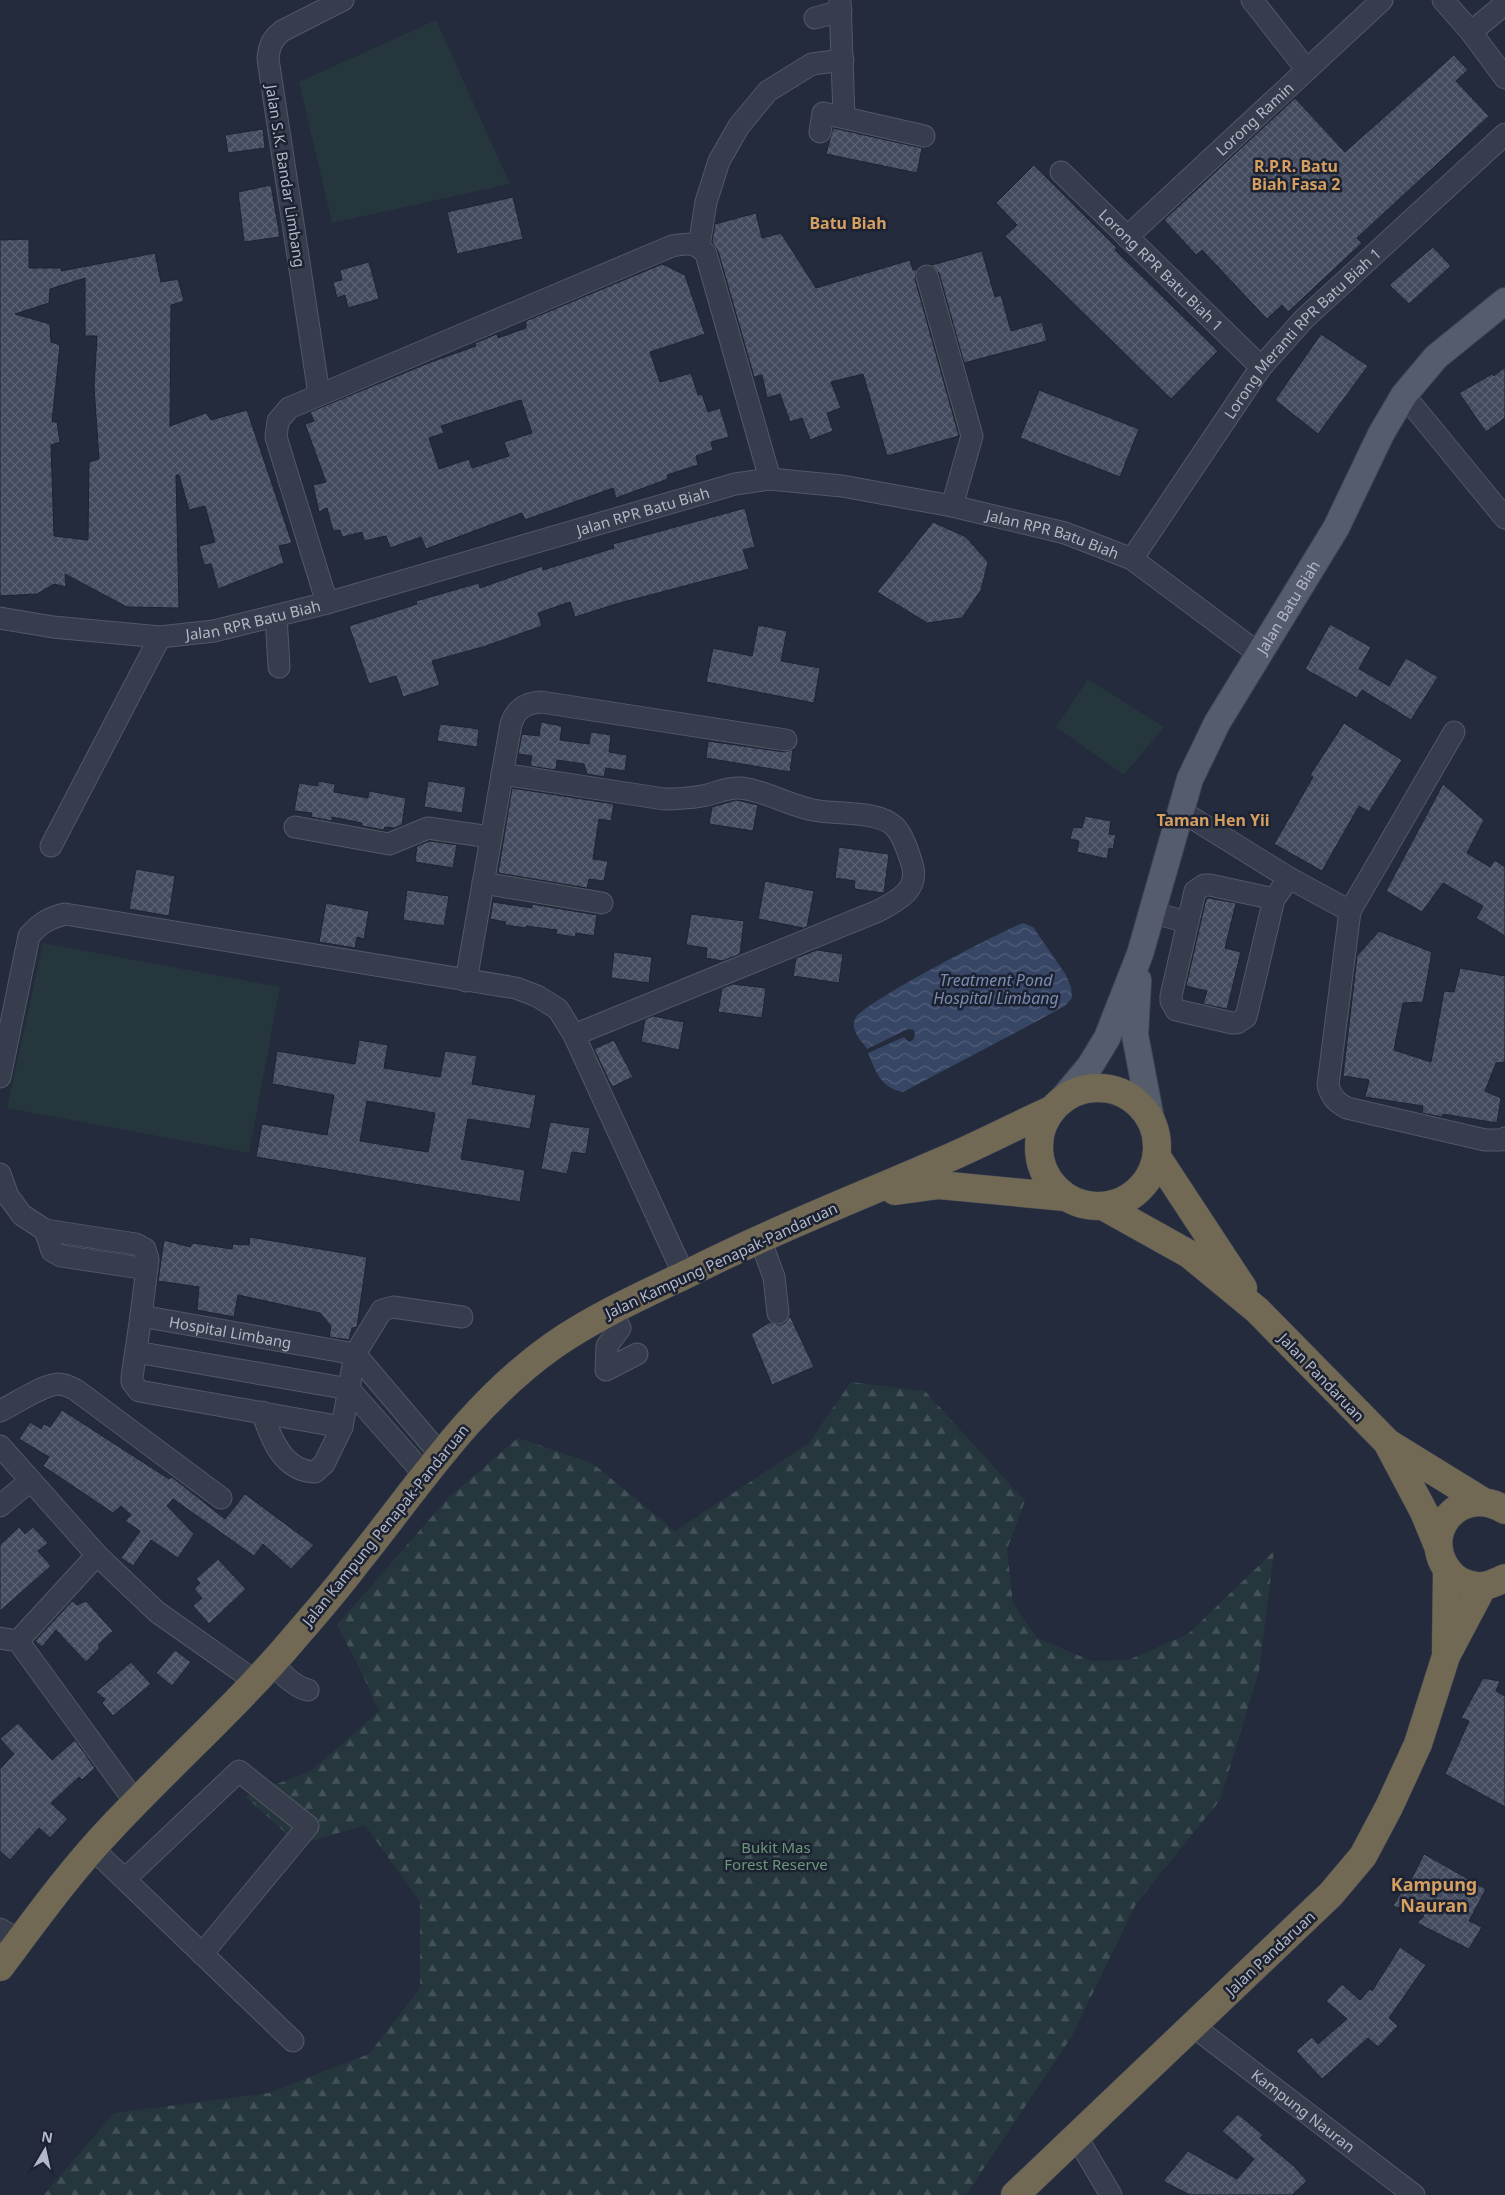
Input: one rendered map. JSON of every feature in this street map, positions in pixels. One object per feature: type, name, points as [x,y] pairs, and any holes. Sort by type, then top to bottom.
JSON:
[{"type":"highway","points":[[1104,1087],[1123,1092],[1139,1103],[1151,1119],[1158,1137],[1157,1157],[1151,1175],[1139,1191],[1122,1201],[1103,1206],[1084,1205],[1065,1197],[1051,1183],[1041,1166],[1038,1147],[1041,1127],[1058,1103],[1084,1088],[1104,1087]]},
{"type":"highway","name":"Jalan Kampung Penapak-Pandaruan","points":[[0,1968],[10,1935],[263,1672],[354,1567],[432,1464],[477,1411],[516,1374],[557,1343],[611,1311],[760,1239],[858,1195],[939,1162],[1058,1103]]},
{"type":"highway","name":"Jalan Pandaruan","points":[[1157,1157],[1257,1310]]},
{"type":"highway","name":"Jalan Kampung Penapak-Pandaruan","points":[[858,1195],[939,1185],[1065,1197]]},
{"type":"highway","name":"Jalan Pandaruan","points":[[1103,1206],[1189,1254],[1257,1310],[1388,1443],[1493,1505]]},
{"type":"highway","name":"Jalan Pandaruan","points":[[1388,1443],[1424,1512],[1443,1558],[1446,1656]]},
{"type":"highway","points":[[1493,1505],[1467,1503],[1455,1510],[1445,1520],[1439,1532],[1443,1558],[1457,1580],[1470,1585],[1499,1580]]},
{"type":"highway","name":"Jalan Pandaruan","points":[[1015,2195],[1331,1894],[1363,1856],[1389,1807],[1418,1744],[1446,1656],[1499,1580]]},
{"type":"main road","name":"Jalan Batu Biah","points":[[1140,954],[1150,912],[1190,778],[1217,723],[1336,528],[1381,434],[1404,395],[1436,357],[1505,301]]},
{"type":"main road","points":[[1058,1103],[1090,1066],[1107,1038],[1140,954]]},
{"type":"main road","points":[[1140,954],[1136,1035],[1151,1119]]},
{"type":"street","name":"Jalan S.K. Bandar Limbang","points":[[319,394],[268,59],[269,48],[274,38],[282,31],[343,0]]},
{"type":"street","points":[[1252,0],[1307,70]]},
{"type":"street","name":"Lorong Ramin","points":[[1127,237],[1382,0]]},
{"type":"street","points":[[1443,0],[1471,32],[1505,78]]},
{"type":"street","points":[[1471,32],[1505,4]]},
{"type":"street","points":[[814,18],[841,5],[844,117]]},
{"type":"street","points":[[699,246],[706,202],[719,161],[739,126],[768,91],[812,64],[843,60]]},
{"type":"street","points":[[820,132],[823,113],[924,136]]},
{"type":"street","name":"Lorong Meranti RPR Batu Biah 1","points":[[1132,559],[1261,367],[1304,318],[1505,134]]},
{"type":"street","name":"Lorong RPR Batu Biah 1","points":[[1060,172],[1261,367]]},
{"type":"street","points":[[327,603],[276,437],[278,421],[289,408],[672,246],[687,243],[699,246],[706,254],[770,478]]},
{"type":"street","points":[[928,276],[972,436],[952,506]]},
{"type":"street","points":[[1404,395],[1505,518]]},
{"type":"street","name":"Jalan RPR Batu Biah","points":[[0,618],[53,627],[160,637],[214,631],[327,603],[735,484],[770,478],[842,486],[952,506],[1065,533],[1132,559],[1258,653]]},
{"type":"street","points":[[276,616],[279,667]]},
{"type":"street","points":[[51,846],[160,637]]},
{"type":"street","points":[[466,981],[510,724],[514,714],[521,707],[531,702],[542,702],[786,740]]},
{"type":"street","points":[[1454,732],[1350,911],[1328,1072],[1328,1085],[1331,1096],[1347,1108],[1485,1140],[1505,1138]]},
{"type":"street","points":[[502,774],[664,800],[686,799],[738,788],[754,791],[786,803],[814,810],[880,818],[894,827],[904,842],[913,866],[911,884],[904,898],[878,911],[574,1035]]},
{"type":"street","points":[[1181,810],[1289,878],[1350,911]]},
{"type":"street","points":[[295,827],[389,844],[428,828],[490,837]]},
{"type":"street","points":[[1274,900],[1204,885],[1199,887],[1193,896],[1187,922],[1171,996],[1173,1006],[1181,1012],[1237,1023],[1246,1017],[1274,900],[1289,878]]},
{"type":"street","points":[[483,884],[602,903]]},
{"type":"street","points":[[1150,912],[1187,922]]},
{"type":"street","points":[[0,1077],[29,936],[38,926],[50,918],[65,914],[516,988],[537,996],[558,1009],[574,1035],[684,1275]]},
{"type":"street","points":[[0,1174],[8,1196],[22,1215],[45,1230],[141,1246],[148,1254],[132,1382],[139,1390],[342,1427]]},
{"type":"street","points":[[760,1239],[774,1277],[778,1313]]},
{"type":"street","points":[[262,1412],[269,1434],[278,1450],[292,1465],[304,1471],[315,1472],[324,1464],[342,1427],[355,1354],[378,1314],[387,1307],[462,1317]]},
{"type":"street","points":[[611,1311],[620,1328],[607,1346],[606,1370],[638,1354]]},
{"type":"street","name":"Hospital Limbang","points":[[141,1316],[355,1354]]},
{"type":"street","points":[[136,1352],[349,1389],[432,1464]]},
{"type":"street","points":[[355,1354],[432,1464]]},
{"type":"street","points":[[0,1411],[56,1384],[67,1385],[222,1498]]},
{"type":"street","points":[[0,1446],[96,1555],[157,1612],[263,1672],[281,1673],[303,1689],[308,1690]]},
{"type":"street","points":[[0,1506],[30,1481]]},
{"type":"street","points":[[96,1555],[9,1640],[136,1803]]},
{"type":"street","points":[[125,1879],[240,1771],[308,1826],[202,1954]]},
{"type":"street","points":[[92,1848],[293,2041]]},
{"type":"street","name":"Kampung Nauran","points":[[1193,2026],[1414,2195]]},
{"type":"street","points":[[1076,2136],[1111,2195]]},
{"type":"green space","points":[[436,20],[510,184],[332,223],[299,82]]},
{"type":"green space","points":[[1088,679],[1164,727],[1124,775],[1056,727]]},
{"type":"green space","points":[[43,943],[280,987],[249,1153],[7,1108]]},
{"type":"green space","name":"Bukit Mas Forest Reserve","points":[[851,1382],[925,1391],[1025,1501],[1007,1549],[1013,1603],[1037,1638],[1092,1661],[1128,1660],[1188,1634],[1274,1551],[1259,1671],[1220,1800],[1136,1904],[1072,2036],[966,2195],[44,2195],[114,2113],[269,2093],[369,2054],[420,1988],[420,1902],[365,1825],[299,1845],[245,1796],[311,1771],[379,1711],[337,1625],[448,1498],[518,1438],[592,1463],[675,1531],[808,1444]]},
{"type":"water","name":"Treatment Pond Hospital Limbang","points":[[1023,923],[1033,927],[1066,975],[1071,987],[1072,998],[1065,1006],[903,1092],[884,1083],[868,1053],[904,1037],[909,1042],[913,1040],[914,1030],[908,1029],[867,1049],[855,1031],[855,1019],[863,1011],[904,984],[961,953]]},
{"type":"building","points":[[1454,55],[1468,70],[1456,81],[1489,116],[1357,238],[1362,243],[1288,312],[1282,305],[1267,319],[1202,250],[1196,255],[1164,220],[1295,98],[1345,152]]},
{"type":"building","points":[[833,128],[922,148],[917,173],[826,154]]},
{"type":"building","points":[[263,129],[265,148],[228,153],[225,135]]},
{"type":"building","points":[[1034,165],[1117,248],[1115,250],[1218,351],[1171,399],[1005,236],[1017,225],[996,203]]},
{"type":"building","points":[[271,185],[280,237],[244,242],[238,192]]},
{"type":"building","points":[[513,197],[523,239],[457,254],[447,212]]},
{"type":"building","points":[[756,213],[762,238],[781,233],[816,288],[910,260],[913,270],[917,269],[915,279],[959,436],[887,456],[863,374],[831,382],[841,408],[827,413],[833,431],[810,440],[802,418],[790,422],[780,394],[767,398],[762,375],[754,377],[718,251],[712,242],[715,224]]},
{"type":"building","points":[[29,239],[29,268],[61,268],[61,271],[155,253],[161,282],[178,279],[184,301],[171,305],[170,426],[206,413],[211,420],[247,410],[292,543],[279,546],[284,563],[218,589],[211,564],[204,565],[199,546],[215,542],[205,506],[189,510],[179,475],[176,475],[179,608],[127,607],[65,574],[66,587],[54,584],[37,594],[0,596],[0,240]],"holes":[[[85,278],[85,336],[97,336],[94,387],[99,459],[89,462],[88,540],[54,536],[51,445],[60,442],[57,422],[52,422],[60,345],[51,342],[50,324],[15,314],[49,303],[50,289]]]},
{"type":"building","points":[[1433,247],[1451,266],[1409,304],[1389,285]]},
{"type":"building","points":[[982,251],[995,297],[1001,295],[1011,331],[1042,322],[1047,341],[964,363],[939,273],[932,265]]},
{"type":"building","points":[[369,262],[379,299],[348,308],[345,295],[337,298],[333,282],[342,280],[340,270]]},
{"type":"building","points":[[662,264],[685,275],[705,334],[650,352],[660,382],[691,373],[698,395],[702,394],[708,412],[720,408],[729,437],[711,442],[713,450],[696,456],[698,465],[667,475],[668,479],[616,498],[613,488],[525,520],[522,513],[426,549],[421,537],[390,548],[386,536],[364,541],[362,532],[342,537],[340,530],[333,531],[327,508],[319,512],[313,485],[326,482],[305,424],[314,421],[310,412],[431,362],[476,346],[475,343],[497,334],[498,338],[526,328],[526,321]],"holes":[[[521,400],[532,433],[504,442],[509,456],[472,468],[469,459],[439,469],[429,438],[444,433],[441,426]]]},
{"type":"building","points":[[1321,334],[1368,366],[1318,434],[1275,400]]},
{"type":"building","points":[[1505,367],[1505,418],[1486,432],[1459,393],[1492,374],[1494,376]]},
{"type":"building","points":[[1039,390],[1139,429],[1120,477],[1020,438]]},
{"type":"building","points":[[745,508],[755,547],[743,550],[749,569],[616,604],[575,617],[570,602],[538,613],[542,626],[486,646],[432,661],[440,685],[403,697],[396,676],[369,684],[349,626],[417,604],[416,601],[479,583],[480,588],[542,566],[543,570],[614,548],[613,544]]},
{"type":"building","points":[[933,522],[966,537],[988,562],[981,590],[962,618],[927,623],[877,592]]},
{"type":"building","points":[[1330,624],[1371,647],[1359,669],[1389,686],[1406,658],[1438,677],[1411,720],[1362,690],[1357,698],[1305,669]]},
{"type":"building","points":[[758,625],[787,631],[781,661],[820,668],[814,703],[706,682],[713,648],[752,656]]},
{"type":"building","points":[[541,722],[562,726],[560,740],[589,744],[591,732],[611,735],[609,752],[627,755],[625,771],[606,768],[604,777],[587,774],[584,764],[557,760],[556,770],[530,766],[532,756],[518,754],[522,734],[539,736]]},
{"type":"building","points":[[1344,723],[1402,760],[1369,812],[1359,806],[1322,871],[1274,844],[1313,777],[1310,775]]},
{"type":"building","points":[[440,724],[479,729],[477,747],[437,741]]},
{"type":"building","points":[[708,741],[784,752],[793,750],[790,772],[706,758]]},
{"type":"building","points":[[318,781],[335,784],[334,792],[368,798],[369,791],[406,798],[402,825],[394,828],[385,827],[384,830],[332,817],[332,821],[311,817],[312,813],[294,811],[299,783],[318,786]]},
{"type":"building","points":[[428,781],[466,787],[462,813],[424,807]]},
{"type":"building","points":[[1443,784],[1484,820],[1467,853],[1490,867],[1495,860],[1505,867],[1505,936],[1476,918],[1483,906],[1443,883],[1422,912],[1386,891]]},
{"type":"building","points":[[512,788],[614,804],[611,821],[599,819],[593,859],[608,861],[604,881],[589,879],[587,888],[498,873]]},
{"type":"building","points":[[736,800],[758,805],[753,831],[709,824],[712,807]]},
{"type":"building","points":[[1085,816],[1111,821],[1109,834],[1116,835],[1113,849],[1109,848],[1107,859],[1077,852],[1079,841],[1070,839],[1073,827],[1082,828]]},
{"type":"building","points":[[430,841],[457,845],[453,868],[415,862],[417,846]]},
{"type":"building","points":[[839,847],[889,854],[884,893],[854,889],[855,881],[835,878]]},
{"type":"building","points":[[136,869],[175,876],[169,916],[129,909]]},
{"type":"building","points":[[765,881],[814,891],[807,927],[803,928],[758,919]]},
{"type":"building","points":[[407,890],[449,896],[444,926],[403,920]]},
{"type":"building","points":[[1206,899],[1236,903],[1225,948],[1241,952],[1227,1009],[1203,1004],[1207,991],[1186,986]]},
{"type":"building","points":[[493,902],[532,908],[532,904],[597,915],[594,936],[576,933],[575,937],[556,934],[557,930],[505,925],[506,922],[490,919]]},
{"type":"building","points":[[326,903],[369,911],[364,939],[357,937],[355,948],[319,942]]},
{"type":"building","points":[[691,914],[744,921],[740,954],[723,961],[706,958],[707,948],[686,945]]},
{"type":"building","points":[[1379,931],[1432,952],[1423,1002],[1403,1003],[1394,1050],[1431,1062],[1444,991],[1454,992],[1460,968],[1505,976],[1505,1062],[1496,1063],[1485,1091],[1501,1098],[1497,1123],[1443,1114],[1442,1117],[1422,1113],[1423,1106],[1365,1097],[1369,1080],[1343,1076],[1357,956]]},
{"type":"building","points":[[817,950],[843,954],[839,983],[793,976],[796,958]]},
{"type":"building","points":[[614,952],[652,957],[649,983],[611,978]]},
{"type":"building","points":[[733,984],[766,988],[762,1018],[718,1012],[722,988]]},
{"type":"building","points":[[653,1016],[684,1022],[679,1050],[641,1042],[645,1019]]},
{"type":"building","points":[[359,1040],[388,1045],[384,1068],[440,1077],[445,1051],[477,1056],[472,1084],[536,1095],[530,1129],[468,1119],[461,1159],[525,1170],[520,1202],[256,1157],[262,1124],[327,1135],[334,1095],[272,1084],[277,1051],[355,1064]],"holes":[[[367,1101],[435,1113],[428,1152],[360,1141]]]},
{"type":"building","points":[[614,1040],[633,1077],[612,1087],[594,1049]]},
{"type":"building","points":[[550,1122],[590,1128],[586,1154],[572,1152],[567,1174],[541,1169]]},
{"type":"building","points":[[250,1237],[367,1257],[357,1327],[352,1328],[349,1340],[329,1337],[331,1326],[320,1313],[238,1295],[234,1317],[197,1310],[199,1287],[158,1281],[164,1240],[190,1247],[193,1243],[232,1249],[233,1244],[249,1245]]},
{"type":"building","points":[[790,1316],[814,1367],[772,1385],[751,1334],[770,1322],[779,1325],[785,1323]]},
{"type":"building","points":[[62,1410],[169,1479],[172,1477],[225,1519],[245,1494],[314,1545],[291,1569],[263,1544],[254,1556],[173,1499],[167,1506],[194,1534],[178,1558],[151,1540],[133,1566],[121,1558],[140,1531],[125,1521],[131,1515],[121,1506],[113,1513],[43,1466],[49,1457],[19,1439],[30,1422],[41,1429],[44,1424],[50,1427]]},
{"type":"building","points":[[19,1527],[25,1534],[33,1527],[48,1543],[38,1551],[51,1566],[0,1611],[0,1545]]},
{"type":"building","points":[[218,1559],[246,1589],[209,1624],[193,1606],[202,1598],[194,1589],[200,1583],[196,1579]]},
{"type":"building","points":[[72,1601],[77,1605],[86,1601],[113,1631],[99,1644],[99,1649],[86,1662],[56,1630],[42,1647],[35,1641]]},
{"type":"building","points":[[175,1650],[191,1662],[172,1686],[156,1673]]},
{"type":"building","points":[[131,1662],[151,1684],[113,1716],[102,1703],[105,1699],[96,1692]]},
{"type":"building","points":[[1483,1678],[1500,1681],[1496,1691],[1505,1696],[1505,1807],[1445,1774],[1469,1721],[1461,1718]]},
{"type":"building","points":[[18,1723],[52,1760],[75,1740],[95,1768],[82,1780],[79,1777],[51,1803],[68,1819],[50,1838],[39,1828],[10,1860],[0,1851],[0,1769],[14,1754],[0,1739]]},
{"type":"building","points":[[1424,1854],[1486,1889],[1469,1921],[1482,1927],[1469,1949],[1417,1923],[1424,1916],[1393,1906],[1401,1892],[1404,1894]]},
{"type":"building","points":[[1400,1947],[1426,1965],[1389,2018],[1398,2026],[1378,2047],[1368,2038],[1322,2079],[1296,2051],[1312,2037],[1318,2044],[1347,2019],[1326,2001],[1342,1984],[1360,2000],[1370,1989],[1372,1991]]},
{"type":"building","points":[[1238,2114],[1263,2135],[1260,2138],[1294,2166],[1307,2181],[1292,2195],[1190,2195],[1163,2181],[1188,2151],[1237,2179],[1254,2159],[1222,2131]]},
{"type":"district","name":"R.P.R. Batu Biah Fasa 2","points":[[1296,175]]},
{"type":"district","name":"Batu Biah","points":[[848,223]]},
{"type":"district","name":"Taman Hen Yii","points":[[1213,820]]},
{"type":"district","name":"Kampung Nauran","points":[[1434,1894]]}]
